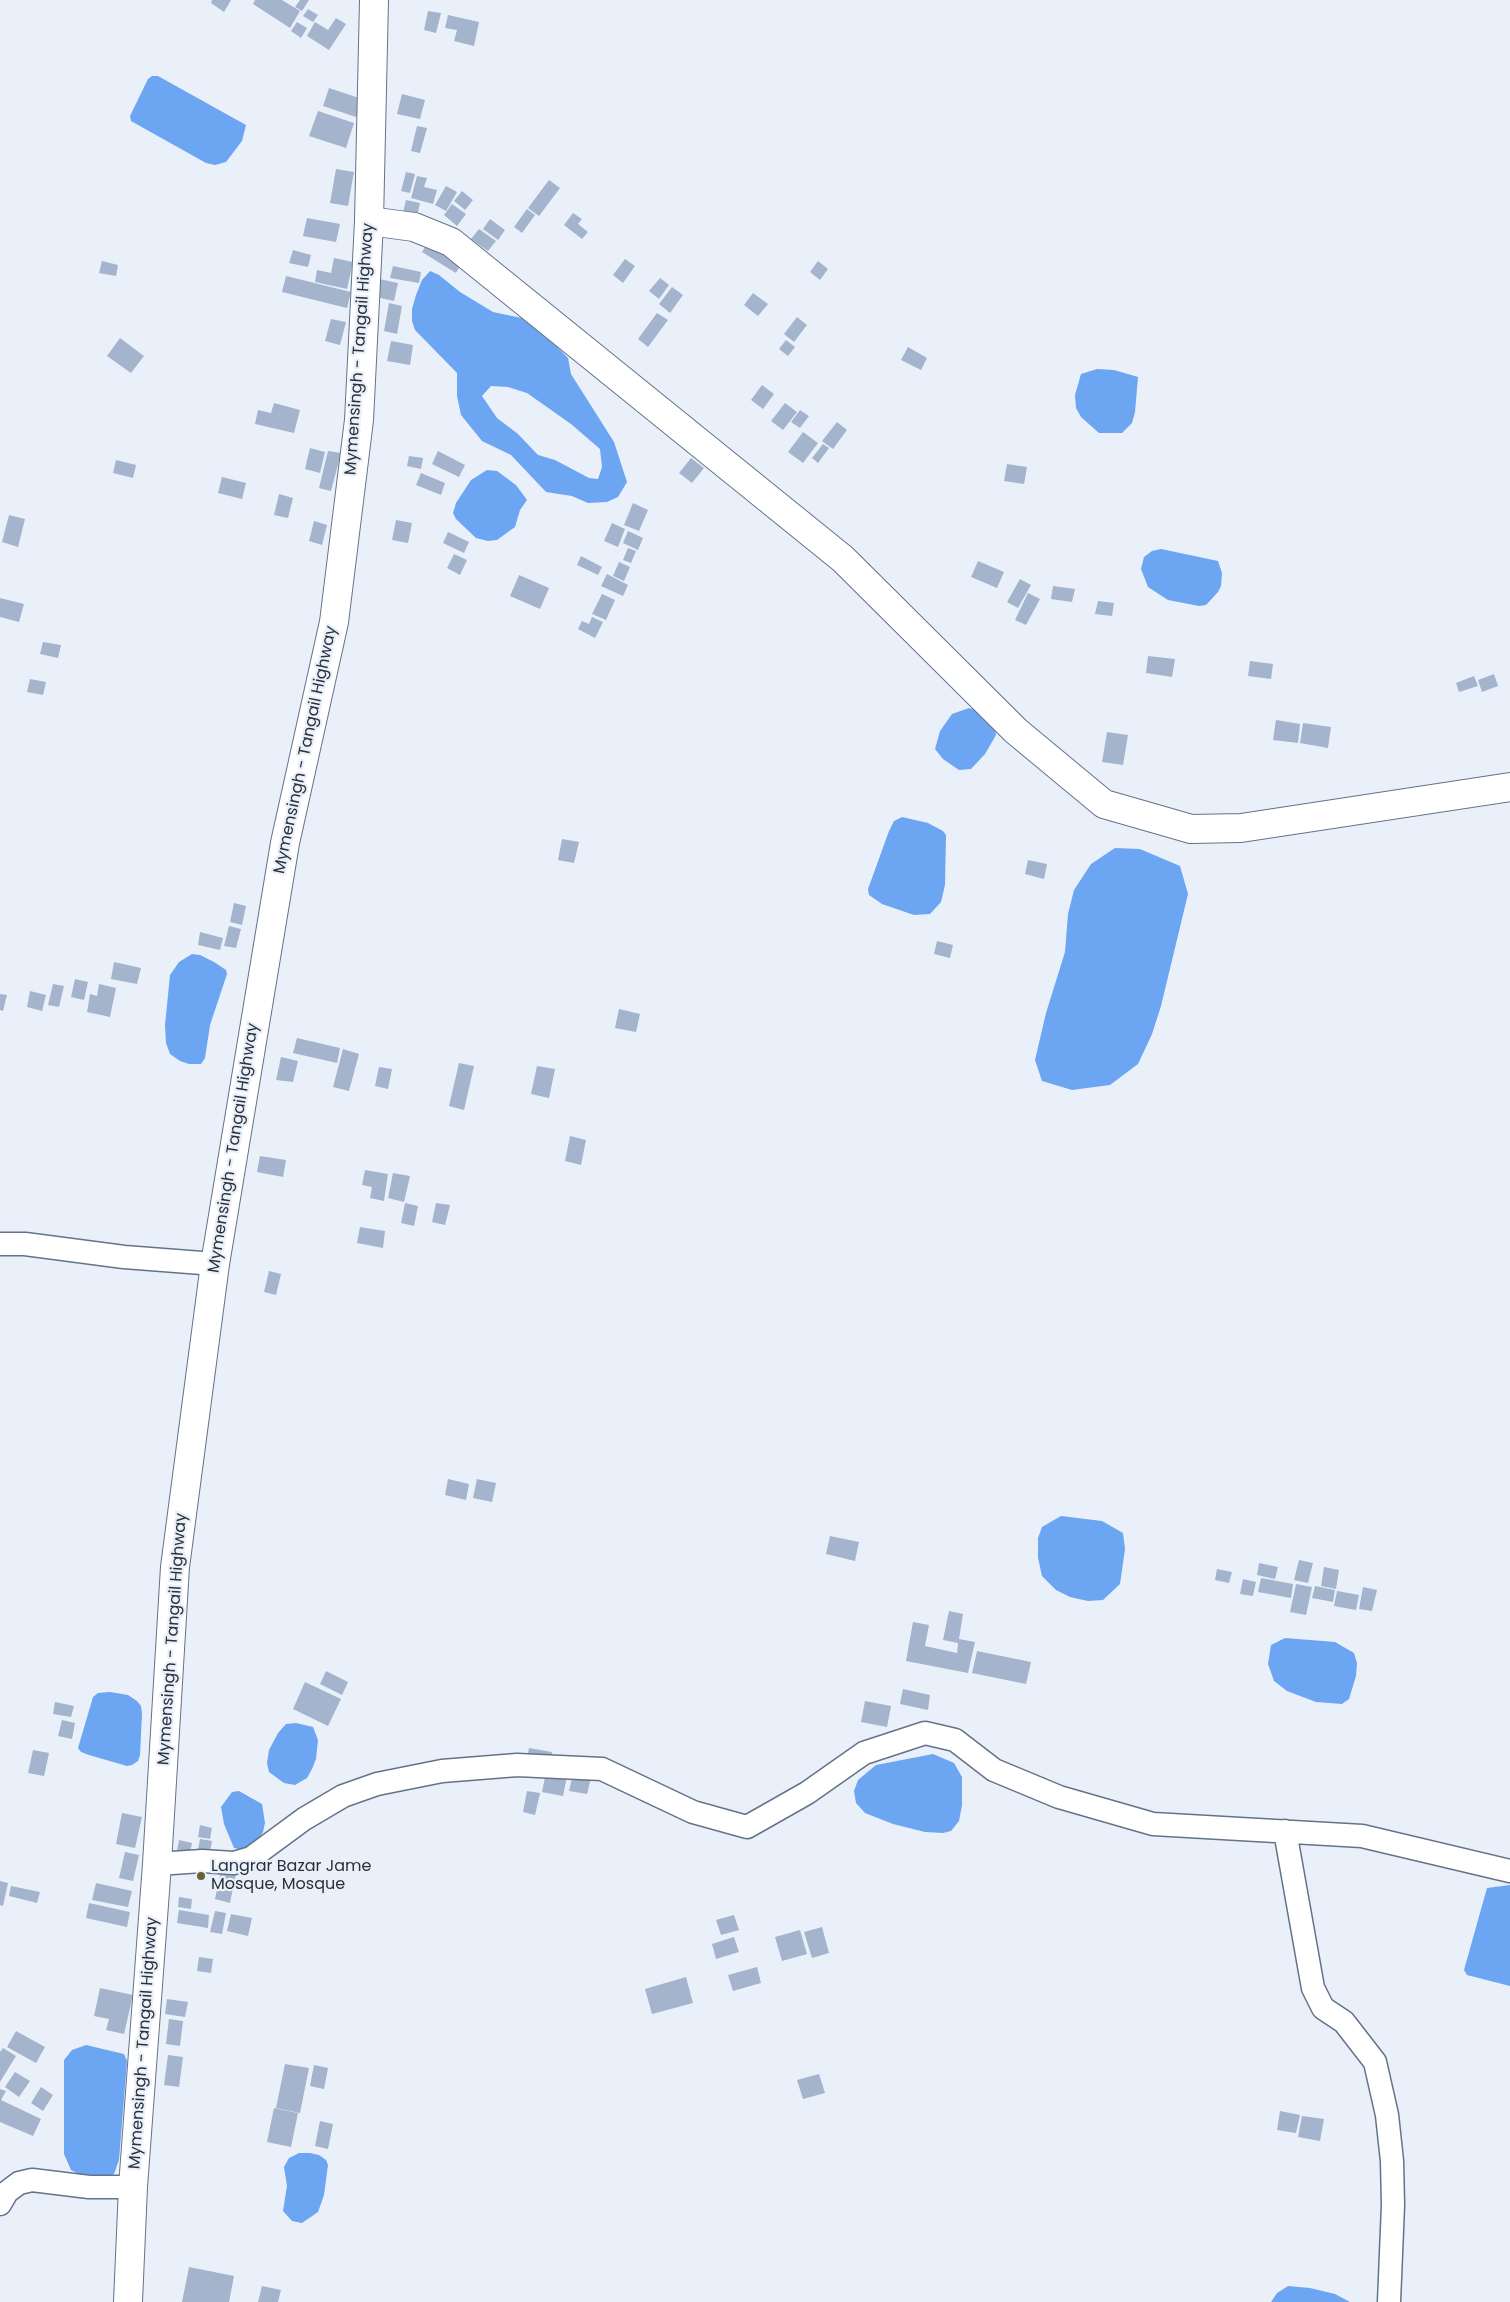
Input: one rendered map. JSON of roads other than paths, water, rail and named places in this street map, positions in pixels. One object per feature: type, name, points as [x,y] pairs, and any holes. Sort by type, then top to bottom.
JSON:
[{"type":"main road","name":"Mymensingh - Tangail Highway","points":[[128,2302],[133,2186],[157,1864],[175,1567],[215,1264],[285,843],[334,622],[359,420],[369,221],[374,0]]},
{"type":"main road","points":[[369,221],[414,227],[451,242],[843,559],[1016,731],[1104,804],[1191,829],[1241,828],[1510,786]]},
{"type":"street","points":[[0,1244],[25,1244],[124,1257],[215,1264]]},
{"type":"street","points":[[157,1864],[202,1861],[234,1863],[251,1858],[304,1819],[343,1796],[377,1784],[442,1771],[517,1765],[602,1769],[693,1812],[747,1826],[807,1794],[864,1753],[925,1733],[956,1740],[994,1770],[1059,1797],[1153,1824],[1362,1836],[1510,1871]]},
{"type":"street","points":[[1285,1832],[1314,1988],[1323,2008],[1344,2022],[1375,2062],[1387,2115],[1392,2161],[1393,2205],[1389,2302]]},
{"type":"street","points":[[0,2204],[7,2192],[19,2183],[32,2180],[89,2187],[133,2186]]},
{"type":"water","points":[[152,76],[158,76],[246,125],[242,141],[226,162],[215,165],[206,163],[131,121],[130,116],[148,79]]},
{"type":"water","points":[[430,271],[439,275],[460,292],[493,312],[531,320],[568,358],[571,374],[614,442],[627,482],[618,497],[607,502],[588,503],[572,496],[546,492],[511,455],[482,441],[461,415],[457,396],[457,373],[415,330],[412,321],[412,309],[422,280]],"holes":[[[491,386],[508,387],[527,393],[571,424],[600,449],[602,467],[598,479],[589,478],[555,460],[538,455],[518,434],[497,418],[482,396]]]},
{"type":"water","points":[[1097,369],[1114,370],[1138,377],[1135,412],[1132,423],[1122,433],[1099,433],[1081,417],[1076,408],[1075,395],[1081,374]]},
{"type":"water","points":[[487,470],[497,471],[516,485],[527,500],[520,510],[515,527],[497,540],[488,541],[476,538],[456,519],[453,513],[456,503],[471,480]]},
{"type":"water","points":[[1161,549],[1218,561],[1222,573],[1221,586],[1206,605],[1199,606],[1168,600],[1148,587],[1141,569],[1144,557],[1152,551]]},
{"type":"water","points":[[969,708],[982,712],[993,719],[996,735],[985,754],[971,769],[959,770],[943,759],[935,749],[940,731],[952,714]]},
{"type":"water","points":[[902,817],[928,823],[943,831],[946,835],[945,885],[941,902],[930,914],[914,915],[882,904],[869,895],[868,889],[889,831],[894,821]]},
{"type":"water","points":[[1115,848],[1140,849],[1180,866],[1188,894],[1161,1006],[1152,1034],[1138,1064],[1110,1085],[1072,1090],[1042,1081],[1035,1060],[1046,1013],[1065,952],[1068,914],[1074,890],[1091,864]]},
{"type":"water","points":[[192,954],[200,955],[214,962],[226,970],[227,974],[210,1025],[205,1058],[201,1064],[189,1064],[180,1061],[170,1054],[166,1043],[165,1025],[170,975],[179,962]]},
{"type":"water","points":[[1061,1516],[1102,1521],[1123,1533],[1125,1549],[1120,1584],[1103,1600],[1088,1601],[1070,1597],[1056,1590],[1042,1576],[1038,1558],[1038,1538],[1042,1527]]},
{"type":"water","points":[[1285,1638],[1335,1642],[1354,1653],[1357,1663],[1356,1676],[1349,1699],[1342,1704],[1316,1702],[1287,1691],[1274,1681],[1268,1664],[1271,1645]]},
{"type":"water","points":[[110,1692],[128,1695],[141,1706],[140,1755],[138,1761],[132,1765],[127,1766],[89,1755],[81,1752],[78,1748],[93,1697],[98,1693]]},
{"type":"water","points":[[296,1723],[313,1727],[318,1740],[316,1759],[312,1769],[307,1778],[295,1785],[284,1783],[269,1772],[267,1763],[269,1750],[278,1733],[286,1724]]},
{"type":"water","points":[[933,1754],[954,1763],[962,1777],[962,1805],[959,1821],[951,1831],[943,1833],[925,1832],[893,1824],[865,1813],[856,1803],[854,1791],[858,1780],[876,1765]]},
{"type":"water","points":[[239,1791],[262,1804],[265,1823],[263,1832],[254,1846],[243,1850],[234,1848],[224,1824],[221,1807],[232,1792]]},
{"type":"water","points":[[1510,1885],[1510,1986],[1467,1975],[1464,1970],[1487,1888]]},
{"type":"water","points":[[86,2045],[124,2054],[127,2061],[119,2160],[114,2174],[102,2179],[85,2177],[71,2170],[64,2154],[64,2060],[72,2050]]},
{"type":"water","points":[[299,2153],[319,2155],[326,2160],[328,2165],[324,2195],[318,2212],[302,2223],[292,2221],[283,2211],[287,2186],[284,2167],[289,2158]]},
{"type":"water","points":[[1288,2286],[1310,2288],[1335,2294],[1350,2302],[1271,2302],[1277,2293]]},
{"type":"place","name":"Langrar Bazar Jame Mosque, Mosque","points":[[201,1876]]}]
